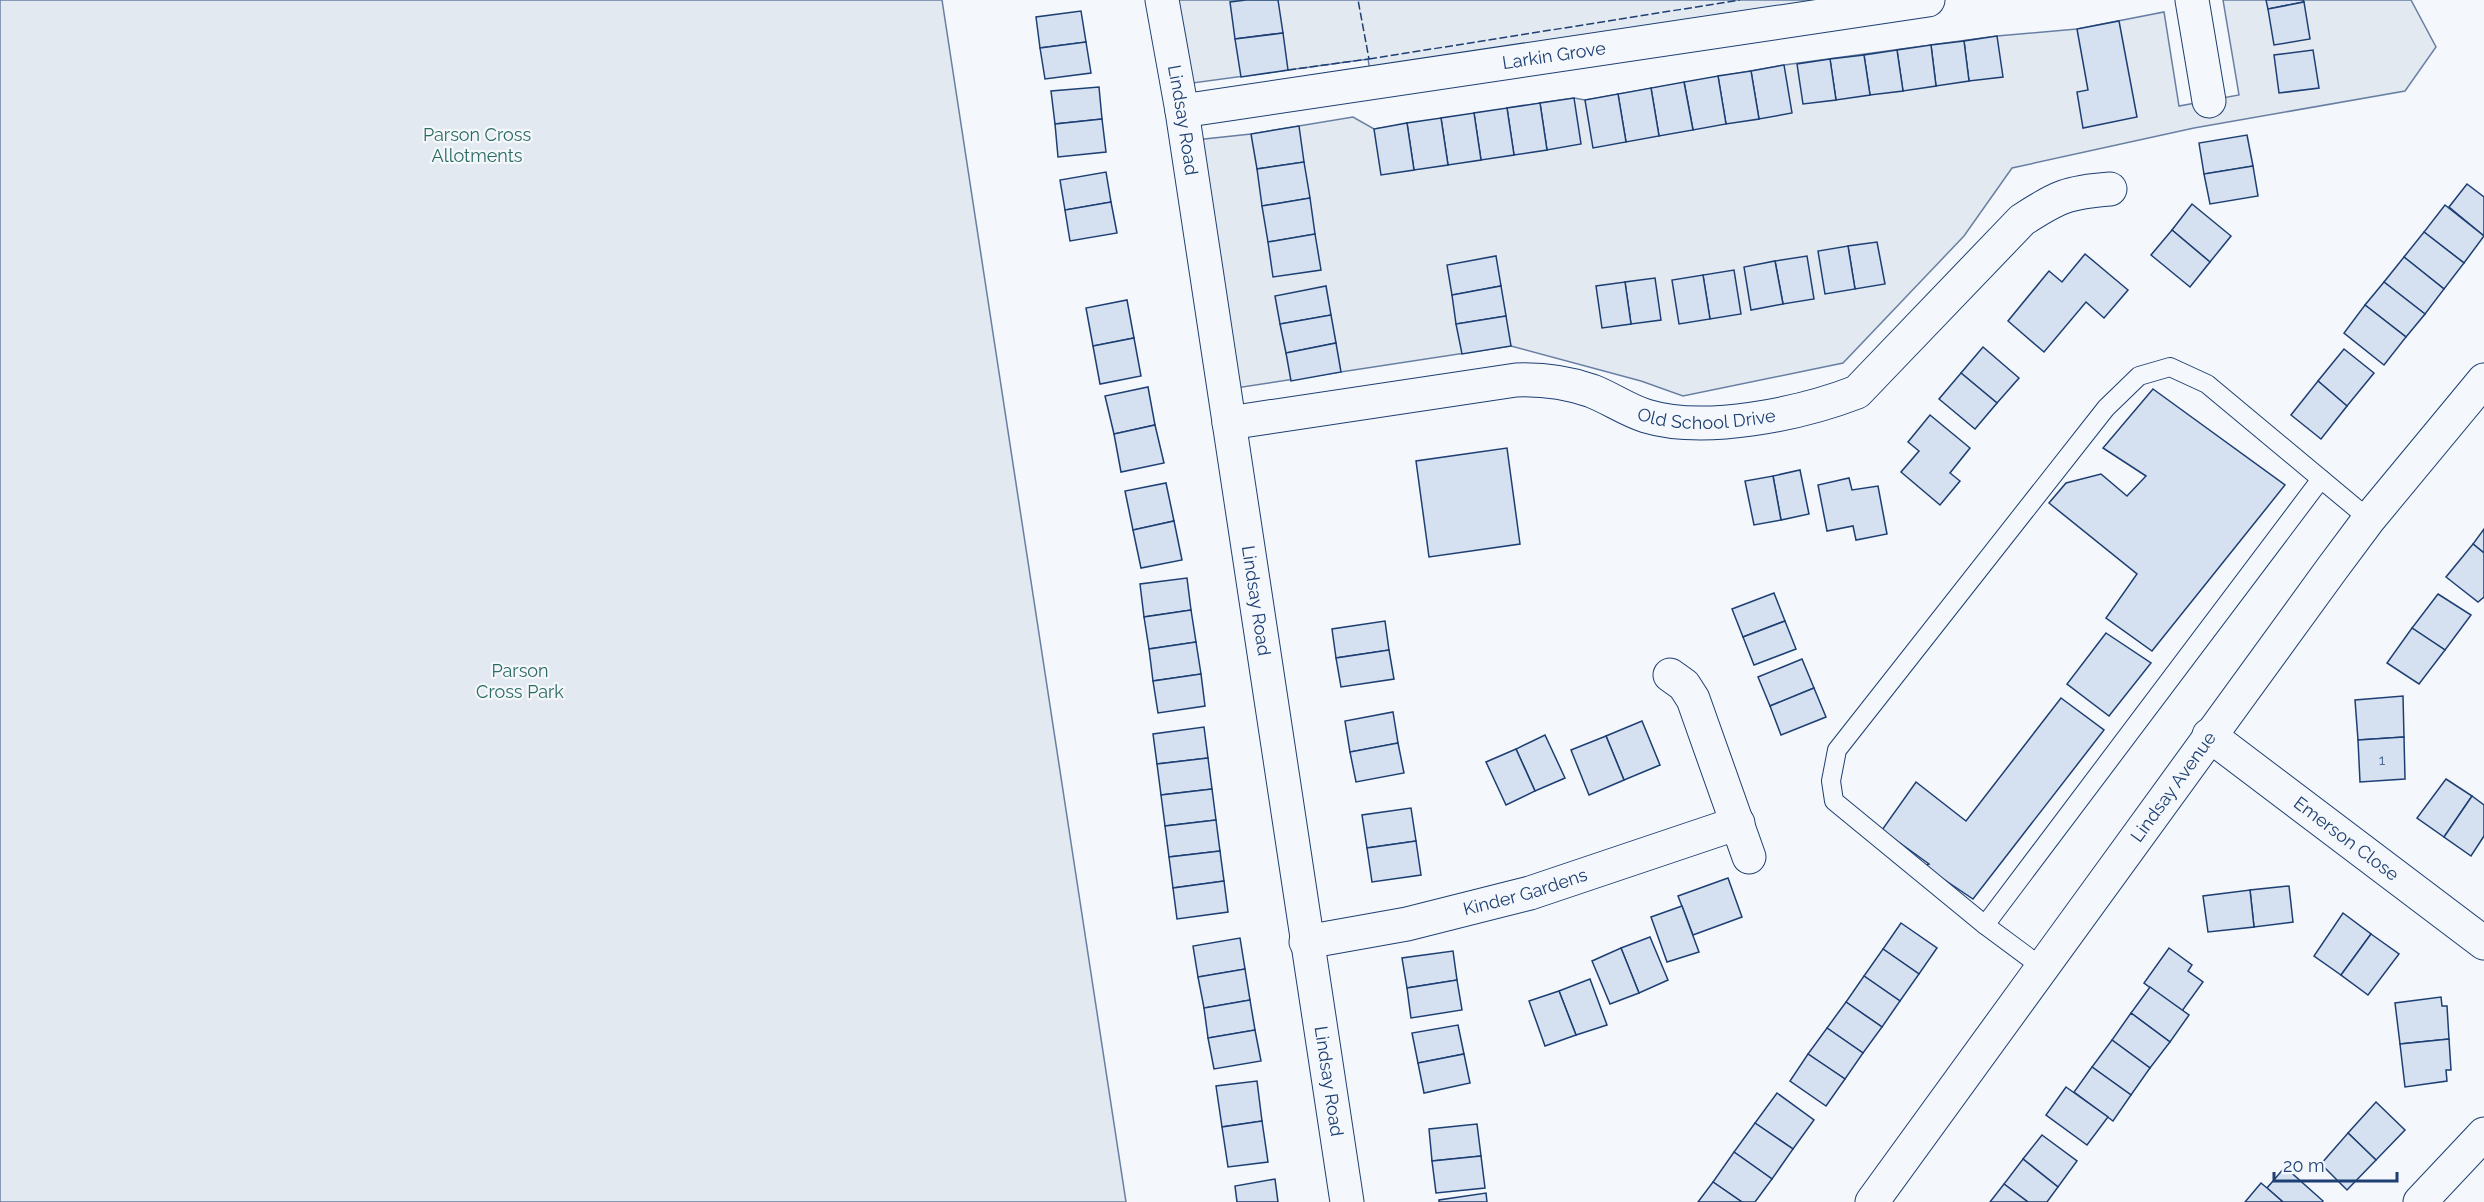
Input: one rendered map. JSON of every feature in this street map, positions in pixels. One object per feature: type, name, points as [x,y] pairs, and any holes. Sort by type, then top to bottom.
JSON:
[{"type":"street","name":"Lindsay Road","points":[[1162,0],[1182,111],[1347,1202]]},
{"type":"street","name":"Larkin Grove","points":[[1182,111],[1928,0]]},
{"type":"street","points":[[2192,0],[2209,101]]},
{"type":"street","name":"Old School Drive","points":[[1228,423],[1516,380],[1551,379],[1592,391],[1646,416],[1696,424],[1742,419],[1830,402],[1857,392],[2022,220],[2054,199],[2083,191],[2110,189]]},
{"type":"street","name":"Lindsay Avenue","points":[[1872,1202],[2209,735],[2369,519],[2484,380]]},
{"type":"street","points":[[1670,675],[1684,685],[1693,699],[1749,857]]},
{"type":"street","name":"Emerson Close","points":[[2209,735],[2484,943]]},
{"type":"street","name":"Kinder Gardens","points":[[1306,942],[1407,924],[1530,893],[1738,823]]},
{"type":"street","points":[[2420,1202],[2484,1134]]},
{"type":"lane","points":[[2043,968],[1985,925],[1834,801],[1831,781],[1837,750],[2106,408],[2139,376],[2170,367],[2206,384],[2369,519]]},
{"type":"lane","points":[[1985,925],[2321,479]]},
{"type":"green space","name":"Parson Cross Park","points":[[0,0],[942,0],[1126,1202],[0,1202]]},
{"type":"green space","points":[[1162,0],[1928,0],[1372,83],[1368,59],[1178,85]]},
{"type":"green space","points":[[2223,0],[2411,0],[2436,47],[2405,91],[2194,128],[2012,168],[1964,236],[1843,363],[1683,396],[1641,381],[1511,346],[1223,390],[1186,141],[1251,134],[1353,117],[1374,129],[1574,98],[1585,100],[1784,65],[1997,36],[2077,29],[2164,12],[2179,106],[2239,95]]},
{"type":"building","points":[[1278,0],[1283,33],[1235,39],[1230,2]]},
{"type":"building","points":[[2266,0],[2303,0],[2304,2],[2268,9]]},
{"type":"building","points":[[2304,2],[2310,39],[2274,45],[2268,9]]},
{"type":"building","points":[[1081,11],[1086,42],[1040,48],[1036,17]]},
{"type":"building","points":[[2119,21],[2137,117],[2083,128],[2077,92],[2088,90],[2077,29]]},
{"type":"building","points":[[1283,33],[1288,70],[1241,77],[1235,39]]},
{"type":"building","points":[[1997,36],[2003,77],[1969,81],[1964,41]]},
{"type":"building","points":[[1964,41],[1969,81],[1936,86],[1931,45]]},
{"type":"building","points":[[1086,42],[1091,73],[1045,79],[1040,48]]},
{"type":"building","points":[[1931,45],[1936,86],[1903,91],[1897,50]]},
{"type":"building","points":[[1897,50],[1903,91],[1870,95],[1864,55]]},
{"type":"building","points":[[2313,50],[2319,88],[2279,93],[2274,55]]},
{"type":"building","points":[[1864,55],[1870,95],[1836,100],[1830,59]]},
{"type":"building","points":[[1830,59],[1836,100],[1803,104],[1797,64]]},
{"type":"building","points":[[1784,65],[1792,113],[1759,119],[1751,71]]},
{"type":"building","points":[[1751,71],[1759,119],[1726,124],[1718,76]]},
{"type":"building","points":[[1718,76],[1726,124],[1693,130],[1684,82]]},
{"type":"building","points":[[1684,82],[1693,130],[1659,136],[1651,88]]},
{"type":"building","points":[[1099,87],[1102,119],[1055,124],[1051,91]]},
{"type":"building","points":[[1651,88],[1659,136],[1626,142],[1618,94]]},
{"type":"building","points":[[1618,94],[1626,142],[1593,148],[1585,100]]},
{"type":"building","points":[[1574,98],[1581,144],[1547,150],[1540,103]]},
{"type":"building","points":[[1540,103],[1547,150],[1514,155],[1507,108]]},
{"type":"building","points":[[1507,108],[1514,155],[1481,160],[1474,113]]},
{"type":"building","points":[[1474,113],[1481,160],[1448,165],[1441,118]]},
{"type":"building","points":[[1441,118],[1448,165],[1414,170],[1407,123]]},
{"type":"building","points":[[1102,119],[1106,152],[1058,157],[1055,124]]},
{"type":"building","points":[[1407,123],[1414,170],[1381,175],[1374,129]]},
{"type":"building","points":[[1299,126],[1304,162],[1257,169],[1251,134]]},
{"type":"building","points":[[2247,135],[2253,166],[2204,174],[2199,143]]},
{"type":"building","points":[[1304,162],[1310,198],[1262,206],[1257,169]]},
{"type":"building","points":[[2253,166],[2258,196],[2210,204],[2204,174]]},
{"type":"building","points":[[1106,172],[1111,202],[1065,210],[1060,180]]},
{"type":"building","points":[[2467,184],[2484,197],[2484,236],[2449,207]]},
{"type":"building","points":[[1310,198],[1315,234],[1268,242],[1262,206]]},
{"type":"building","points":[[1111,202],[1117,233],[1070,241],[1065,210]]},
{"type":"building","points":[[2192,204],[2231,236],[2210,262],[2172,230]]},
{"type":"building","points":[[2445,205],[2484,236],[2464,263],[2424,232]]},
{"type":"building","points":[[2172,230],[2210,262],[2190,287],[2151,255]]},
{"type":"building","points":[[2424,232],[2464,263],[2444,289],[2404,257]]},
{"type":"building","points":[[1315,234],[1321,270],[1273,277],[1268,242]]},
{"type":"building","points":[[1877,242],[1885,284],[1855,289],[1848,246]]},
{"type":"building","points":[[1848,246],[1855,289],[1825,294],[1818,251]]},
{"type":"building","points":[[2085,254],[2128,290],[2104,318],[2086,302],[2044,352],[2008,321],[2049,271],[2062,282]]},
{"type":"building","points":[[1496,256],[1501,286],[1452,295],[1447,265]]},
{"type":"building","points":[[1807,256],[1814,299],[1783,304],[1775,261]]},
{"type":"building","points":[[2404,257],[2444,289],[2425,314],[2384,282]]},
{"type":"building","points":[[1775,261],[1783,304],[1751,310],[1744,267]]},
{"type":"building","points":[[1734,270],[1741,314],[1710,319],[1703,275]]},
{"type":"building","points":[[1703,275],[1710,319],[1679,324],[1672,280]]},
{"type":"building","points":[[1655,278],[1661,320],[1631,324],[1625,282]]},
{"type":"building","points":[[1625,282],[1631,324],[1602,328],[1596,286]]},
{"type":"building","points":[[2384,282],[2425,314],[2406,337],[2365,305]]},
{"type":"building","points":[[1326,286],[1331,315],[1280,324],[1275,296]]},
{"type":"building","points":[[1501,286],[1506,316],[1456,324],[1452,295]]},
{"type":"building","points":[[1127,300],[1134,338],[1093,346],[1086,308]]},
{"type":"building","points":[[2365,305],[2406,337],[2384,365],[2344,333]]},
{"type":"building","points":[[1331,315],[1336,343],[1286,353],[1280,324]]},
{"type":"building","points":[[1506,316],[1511,346],[1462,354],[1456,324]]},
{"type":"building","points":[[1134,338],[1141,376],[1100,384],[1093,346]]},
{"type":"building","points":[[1336,343],[1341,372],[1291,381],[1286,353]]},
{"type":"building","points":[[1983,347],[2019,378],[1997,403],[1961,373]]},
{"type":"building","points":[[2344,349],[2374,373],[2347,406],[2318,381]]},
{"type":"building","points":[[1961,373],[1997,403],[1975,429],[1939,399]]},
{"type":"building","points":[[2318,381],[2347,406],[2321,439],[2291,415]]},
{"type":"building","points":[[1148,387],[1155,425],[1114,434],[1105,396]]},
{"type":"building","points":[[2153,389],[2285,485],[2152,651],[2106,618],[2137,574],[2049,503],[2066,483],[2101,474],[2127,496],[2146,476],[2103,448]]},
{"type":"building","points":[[1930,415],[1970,448],[1950,473],[1960,481],[1940,505],[1901,472],[1919,451],[1908,442]]},
{"type":"building","points":[[1155,425],[1164,463],[1121,472],[1114,434]]},
{"type":"building","points":[[1507,448],[1520,544],[1429,557],[1416,461]]},
{"type":"building","points":[[1800,470],[1809,514],[1781,520],[1773,476]]},
{"type":"building","points":[[1773,476],[1781,520],[1754,525],[1745,481]]},
{"type":"building","points":[[1849,478],[1852,490],[1878,486],[1887,534],[1856,540],[1853,526],[1827,531],[1818,485]]},
{"type":"building","points":[[1166,483],[1174,521],[1133,530],[1125,491]]},
{"type":"building","points":[[1174,521],[1182,560],[1141,568],[1133,530]]},
{"type":"building","points":[[2484,529],[2484,553],[2473,544]]},
{"type":"building","points":[[2473,544],[2484,553],[2484,597],[2478,602],[2446,577]]},
{"type":"building","points":[[1187,578],[1191,610],[1144,617],[1140,584]]},
{"type":"building","points":[[1774,593],[1785,621],[1743,637],[1732,609]]},
{"type":"building","points":[[2438,594],[2471,615],[2445,650],[2412,628]]},
{"type":"building","points":[[1191,610],[1196,642],[1149,649],[1144,617]]},
{"type":"building","points":[[1385,621],[1389,650],[1336,658],[1332,629]]},
{"type":"building","points":[[1785,621],[1796,649],[1754,665],[1743,637]]},
{"type":"building","points":[[2412,628],[2445,650],[2419,684],[2387,663]]},
{"type":"building","points":[[2106,633],[2151,663],[2109,716],[2067,684]]},
{"type":"building","points":[[1196,642],[1201,674],[1153,681],[1149,649]]},
{"type":"building","points":[[1389,650],[1394,679],[1341,687],[1336,658]]},
{"type":"building","points":[[1802,659],[1814,688],[1770,706],[1758,677]]},
{"type":"building","points":[[1201,674],[1205,706],[1158,713],[1153,681]]},
{"type":"building","points":[[1814,688],[1826,717],[1781,735],[1770,706]]},
{"type":"building","points":[[2403,696],[2404,737],[2358,740],[2355,700]]},
{"type":"building","points":[[2061,698],[2104,730],[1973,899],[1924,866],[1929,864],[1882,830],[1916,782],[1966,821]]},
{"type":"building","points":[[1393,712],[1398,743],[1350,752],[1345,721]]},
{"type":"building","points":[[1642,721],[1660,765],[1624,780],[1606,736]]},
{"type":"building","points":[[1204,727],[1208,758],[1157,764],[1153,734]]},
{"type":"building","points":[[1545,735],[1565,778],[1535,791],[1516,749]]},
{"type":"building","points":[[1606,736],[1624,780],[1589,795],[1571,750]]},
{"type":"building","points":[[2404,737],[2405,779],[2360,782],[2358,740]]},
{"type":"building","points":[[1398,743],[1404,773],[1356,782],[1350,752]]},
{"type":"building","points":[[1516,749],[1535,791],[1506,805],[1486,762]]},
{"type":"building","points":[[1208,758],[1212,789],[1161,795],[1157,764]]},
{"type":"building","points":[[2446,779],[2472,796],[2444,837],[2417,818]]},
{"type":"building","points":[[1212,789],[1216,820],[1165,826],[1161,795]]},
{"type":"building","points":[[2472,796],[2484,805],[2484,836],[2471,856],[2444,837]]},
{"type":"building","points":[[1411,808],[1416,841],[1367,848],[1362,815]]},
{"type":"building","points":[[1216,820],[1220,851],[1169,857],[1165,826]]},
{"type":"building","points":[[1416,841],[1421,875],[1372,882],[1367,848]]},
{"type":"building","points":[[1220,851],[1224,881],[1173,888],[1169,857]]},
{"type":"building","points":[[1728,878],[1742,917],[1693,935],[1678,896]]},
{"type":"building","points":[[1224,881],[1228,912],[1177,919],[1173,888]]},
{"type":"building","points":[[2289,886],[2293,922],[2254,927],[2250,890]]},
{"type":"building","points":[[2250,890],[2254,927],[2208,932],[2203,896]]},
{"type":"building","points":[[1682,906],[1699,952],[1667,962],[1651,917]]},
{"type":"building","points":[[2343,913],[2371,934],[2341,975],[2314,956]]},
{"type":"building","points":[[1901,923],[1937,948],[1919,974],[1883,949]]},
{"type":"building","points":[[2371,934],[2399,954],[2368,995],[2341,975]]},
{"type":"building","points":[[1650,937],[1668,980],[1639,993],[1621,948]]},
{"type":"building","points":[[1240,938],[1245,969],[1198,977],[1193,946]]},
{"type":"building","points":[[1621,948],[1639,993],[1610,1004],[1592,961]]},
{"type":"building","points":[[2169,948],[2192,965],[2188,971],[2203,982],[2182,1011],[2144,983]]},
{"type":"building","points":[[1883,949],[1919,974],[1900,1001],[1864,976]]},
{"type":"building","points":[[1453,951],[1457,980],[1407,988],[1402,958]]},
{"type":"building","points":[[1245,969],[1250,1000],[1204,1008],[1198,977]]},
{"type":"building","points":[[1864,976],[1900,1001],[1882,1027],[1846,1002]]},
{"type":"building","points":[[1590,979],[1607,1025],[1576,1035],[1559,991]]},
{"type":"building","points":[[1457,980],[1462,1010],[1411,1018],[1407,988]]},
{"type":"building","points":[[2150,987],[2189,1015],[2170,1042],[2131,1013]]},
{"type":"building","points":[[1559,991],[1576,1035],[1545,1046],[1529,1001]]},
{"type":"building","points":[[2441,997],[2442,1006],[2447,1006],[2449,1039],[2400,1044],[2395,1003]]},
{"type":"building","points":[[1250,1000],[1255,1030],[1208,1038],[1204,1008]]},
{"type":"building","points":[[1846,1002],[1882,1027],[1863,1053],[1827,1028]]},
{"type":"building","points":[[2131,1013],[2170,1042],[2150,1068],[2112,1040]]},
{"type":"building","points":[[1458,1025],[1464,1054],[1418,1063],[1412,1033]]},
{"type":"building","points":[[1827,1028],[1863,1053],[1845,1079],[1808,1054]]},
{"type":"building","points":[[1255,1030],[1261,1061],[1214,1069],[1208,1038]]},
{"type":"building","points":[[2449,1039],[2451,1070],[2446,1070],[2447,1081],[2405,1087],[2400,1044]]},
{"type":"building","points":[[2112,1040],[2150,1068],[2131,1095],[2092,1067]]},
{"type":"building","points":[[1464,1054],[1470,1083],[1424,1093],[1418,1063]]},
{"type":"building","points":[[1808,1054],[1845,1079],[1826,1106],[1790,1081]]},
{"type":"building","points":[[2092,1067],[2131,1095],[2113,1121],[2074,1092]]},
{"type":"building","points":[[1257,1081],[1262,1121],[1222,1127],[1216,1086]]},
{"type":"building","points":[[2066,1087],[2108,1117],[2087,1145],[2046,1115]]},
{"type":"building","points":[[1777,1093],[1814,1120],[1793,1149],[1755,1123]]},
{"type":"building","points":[[2376,1102],[2405,1130],[2376,1160],[2348,1133]]},
{"type":"building","points":[[1262,1121],[1268,1162],[1228,1167],[1222,1127]]},
{"type":"building","points":[[1755,1123],[1793,1149],[1772,1179],[1734,1152]]},
{"type":"building","points":[[1477,1124],[1481,1156],[1432,1161],[1429,1129]]},
{"type":"building","points":[[2348,1133],[2376,1160],[2347,1190],[2321,1164]]},
{"type":"building","points":[[2042,1135],[2077,1161],[2058,1187],[2023,1159]]},
{"type":"building","points":[[1734,1152],[1772,1179],[1755,1202],[1742,1202],[1713,1182]]},
{"type":"building","points":[[1481,1156],[1485,1188],[1436,1193],[1432,1161]]},
{"type":"building","points":[[2023,1159],[2058,1187],[2047,1202],[2028,1202],[2004,1184]]},
{"type":"building","points":[[2285,1167],[2323,1201],[2283,1202],[2267,1188]]},
{"type":"building","points":[[1275,1179],[1278,1202],[1237,1202],[1235,1186]]},
{"type":"building","points":[[1713,1182],[1742,1202],[1698,1202]]},
{"type":"building","points":[[2261,1183],[2267,1188],[2283,1202],[2245,1202]]},
{"type":"building","points":[[2004,1184],[2028,1202],[1990,1202]]},
{"type":"building","points":[[1486,1193],[1487,1202],[1439,1202],[1439,1200]]},
{"type":"fence","points":[[1288,70],[1369,59],[1358,0]]},
{"type":"fence","points":[[1369,59],[1740,0]]},
{"type":"park label","name":"Parson Cross Allotments","points":[[477,145]]}]
